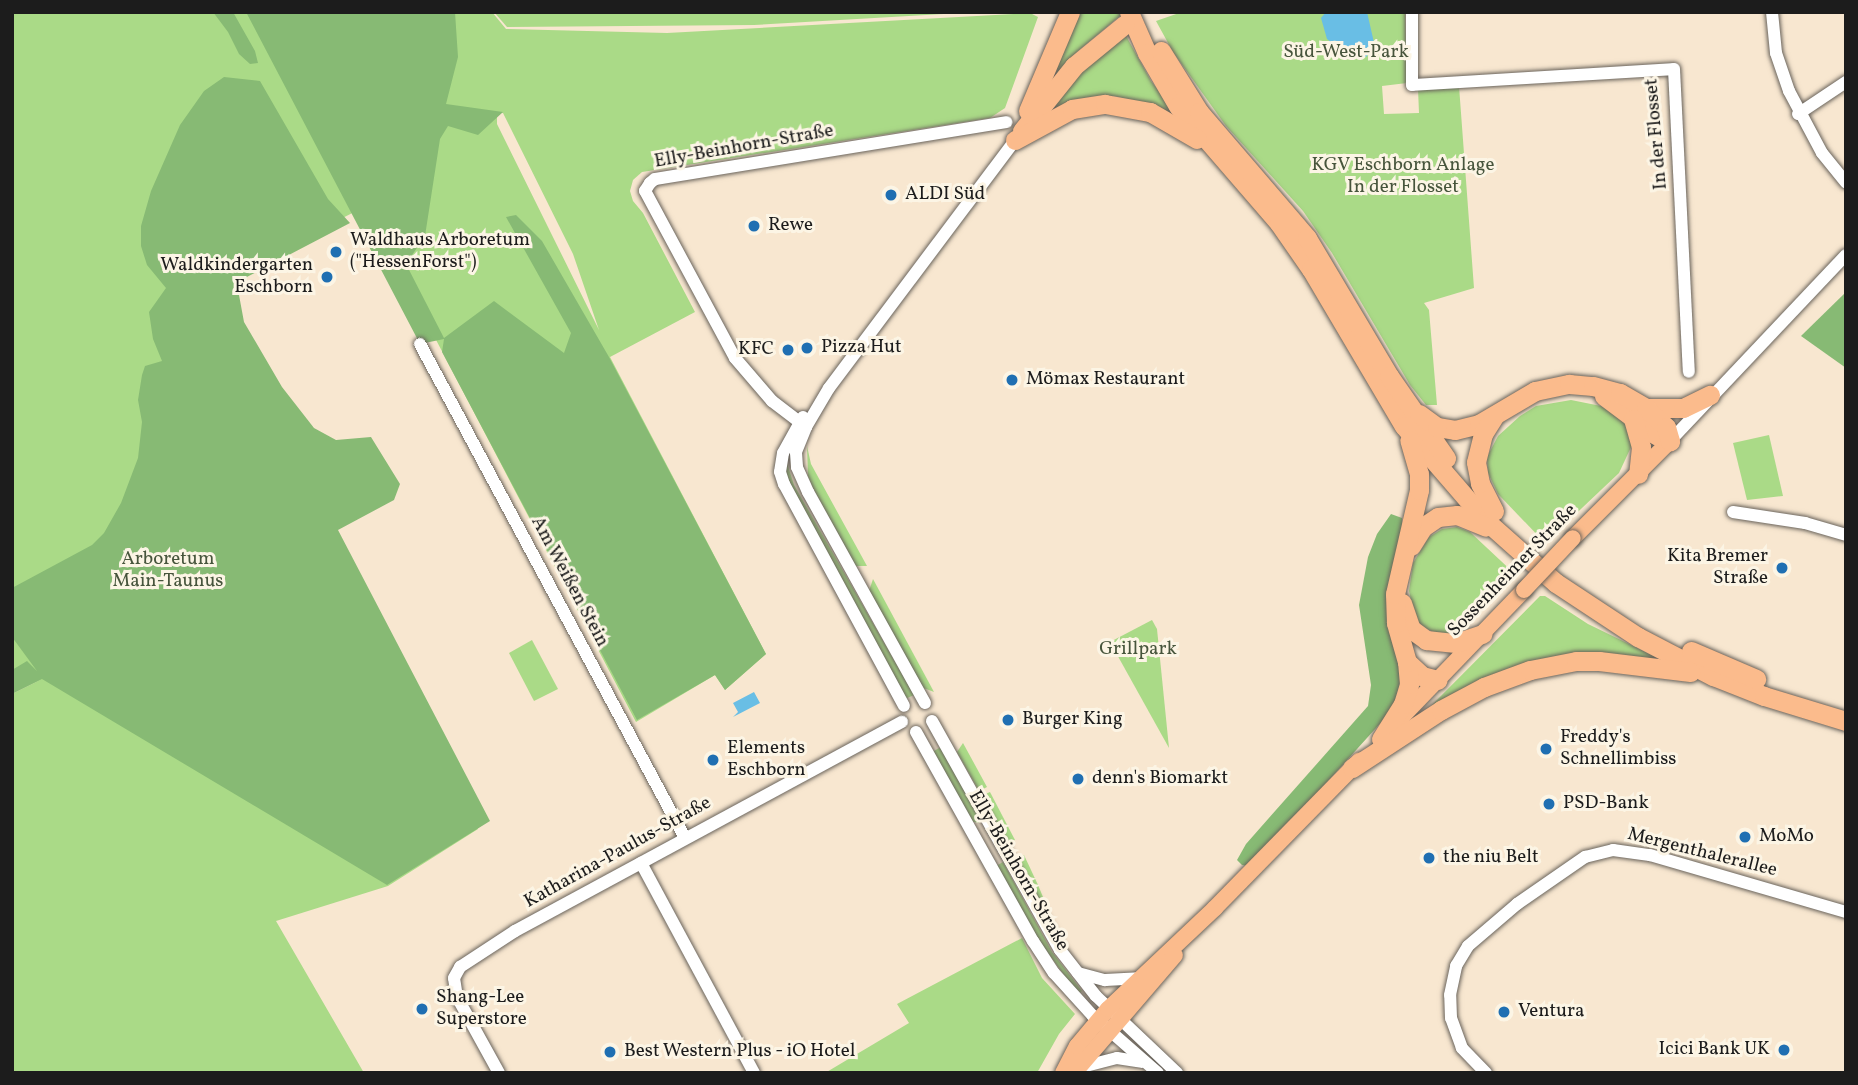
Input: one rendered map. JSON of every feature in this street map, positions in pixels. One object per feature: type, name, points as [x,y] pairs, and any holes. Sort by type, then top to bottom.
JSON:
[{"type":"highway","points":[[1015,140],[1070,12]]},
{"type":"highway","points":[[1143,12],[1166,61],[1189,97],[1307,238],[1403,398],[1437,446],[1494,511],[1591,592],[1678,645],[1770,684],[1846,707]]},
{"type":"highway","points":[[1015,140],[1074,66],[1127,18],[1165,85],[1215,151],[1296,246],[1404,426],[1500,535],[1556,583],[1607,618],[1713,676],[1764,696],[1846,721]]},
{"type":"highway","points":[[1015,140],[1072,109],[1105,104],[1150,112],[1215,151]]},
{"type":"highway","points":[[1403,398],[1427,421],[1447,429],[1479,424],[1535,391],[1557,385],[1582,385],[1611,390],[1640,413],[1666,427],[1670,441]]},
{"type":"highway","points":[[1640,413],[1683,408],[1710,395]]},
{"type":"highway","points":[[1637,474],[1640,413]]},
{"type":"highway","points":[[1494,511],[1480,483],[1476,463],[1483,434],[1496,414]]},
{"type":"highway","points":[[1381,738],[1407,694],[1407,662],[1398,637],[1395,594],[1420,482],[1404,426]]},
{"type":"highway","points":[[1482,634],[1456,643],[1426,640],[1411,629],[1406,620],[1402,583],[1408,554],[1417,534],[1438,517],[1467,518],[1500,535]]},
{"type":"highway","points":[[1352,768],[1441,710],[1484,687],[1531,670],[1576,661],[1599,661],[1713,676]]},
{"type":"highway","points":[[1407,662],[1422,676],[1438,680]]},
{"type":"main road","name":"Sossenheimer Straße","points":[[1109,1020],[1573,538],[1670,441]]},
{"type":"main road","name":"Sossenheimer Straße","points":[[1071,1071],[1139,978],[1215,908]]},
{"type":"street","name":"In der Flosset","points":[[1412,12],[1412,85],[1674,69],[1689,372]]},
{"type":"street","points":[[1772,12],[1776,53],[1798,114],[1822,153],[1846,183]]},
{"type":"street","points":[[1798,114],[1846,82]]},
{"type":"street","name":"Elly-Beinhorn-Straße","points":[[803,425],[757,386],[735,358],[645,191],[650,183],[680,175],[1006,122]]},
{"type":"street","name":"Elly-Beinhorn-Straße","points":[[904,706],[784,484],[780,472],[783,453],[1015,140]]},
{"type":"street","name":"Sossenheimer Straße","points":[[1670,441],[1710,395],[1844,259]]},
{"type":"street","name":"Am Weißen Stein","points":[[420,344],[685,838]]},
{"type":"street","name":"Elly-Beinhorn-Straße","points":[[803,425],[796,452],[802,480],[925,703],[931,709],[932,721],[1004,852],[1075,972],[1109,1020]]},
{"type":"street","points":[[1733,512],[1805,523],[1846,534]]},
{"type":"street","points":[[902,722],[904,706],[912,701],[925,703]]},
{"type":"street","points":[[916,732],[927,728],[932,721]]},
{"type":"street","name":"Elly-Beinhorn-Straße","points":[[902,722],[916,732],[1054,974],[1109,1020]]},
{"type":"street","name":"Katharina-Paulus-Straße","points":[[499,1073],[457,996],[454,978],[460,967],[515,931],[902,722]]},
{"type":"street","points":[[977,841],[989,852],[1004,852]]},
{"type":"street","name":"Mergenthalerallee","points":[[1486,1073],[1462,1048],[1451,1018],[1450,995],[1456,966],[1468,946],[1517,904],[1585,857],[1613,850],[1650,855],[1846,912]]},
{"type":"street","points":[[641,863],[754,1073]]},
{"type":"street","points":[[1075,972],[1105,980],[1139,978]]},
{"type":"street","points":[[1109,1020],[1153,1069]]},
{"type":"street","points":[[1109,1020],[1177,1073]]},
{"type":"street","points":[[1071,1071],[1125,1058],[1153,1069]]},
{"type":"green space","name":"Arboretum Main-Taunus","points":[[12,12],[492,12],[506,29],[667,33],[1030,13],[1038,17],[1005,108],[990,118],[642,172],[633,180],[630,191],[633,201],[643,213],[695,312],[610,357],[766,654],[725,690],[715,675],[636,722],[366,206],[200,291],[478,829],[388,886],[276,921],[364,1073],[12,1073],[12,694],[42,679],[12,693]],"holes":[[[497,112],[503,113],[573,254],[599,330],[497,124]]]},
{"type":"green space","points":[[213,12],[233,12],[255,51],[258,63],[250,64],[239,54],[228,32]]},
{"type":"green space","points":[[246,12],[455,12],[458,57],[446,104],[503,112],[478,135],[448,126],[440,139],[425,236],[406,264],[444,338],[494,301],[564,353],[571,333],[506,217],[516,215],[542,241],[609,357],[766,654],[725,690],[715,675],[637,720],[442,352],[444,339],[420,344]]},
{"type":"green space","points":[[494,12],[978,12],[754,25],[507,27]]},
{"type":"green space","points":[[1074,12],[1120,12],[1121,15],[1078,51],[1044,90]]},
{"type":"green space","points":[[1182,12],[1405,12],[1407,83],[1382,86],[1384,114],[1419,113],[1418,89],[1459,86],[1474,288],[1424,303],[1429,310],[1437,405],[1426,405],[1410,385],[1332,253],[1303,211],[1226,126],[1173,52],[1156,21]]},
{"type":"green space","points":[[1125,34],[1151,81],[1186,127],[1149,104],[1114,96],[1049,115],[1054,102],[1085,67]]},
{"type":"green space","points":[[224,77],[260,81],[328,199],[350,223],[241,280],[239,295],[244,322],[282,387],[314,428],[336,440],[371,437],[400,484],[394,500],[338,530],[490,821],[387,885],[42,679],[12,694],[12,670],[27,661],[37,671],[12,637],[12,588],[92,545],[104,533],[121,503],[138,458],[142,422],[138,400],[142,375],[145,366],[162,361],[153,339],[149,312],[166,288],[147,265],[141,246],[141,226],[151,191],[180,125],[204,91]]},
{"type":"green space","points":[[1846,292],[1846,368],[1801,336]]},
{"type":"green space","points":[[1571,400],[1601,406],[1614,413],[1627,424],[1632,445],[1619,473],[1545,543],[1498,494],[1488,473],[1487,457],[1498,436],[1520,416],[1536,406]]},
{"type":"green space","points":[[1769,435],[1783,496],[1747,500],[1733,443]]},
{"type":"green space","points":[[807,446],[811,464],[867,566],[856,566],[813,488],[808,476]]},
{"type":"green space","points":[[785,457],[794,485],[914,695],[905,699],[787,483]]},
{"type":"green space","points":[[1391,514],[1402,518],[1402,672],[1395,707],[1282,832],[1249,866],[1242,865],[1237,860],[1246,844],[1368,706],[1371,685],[1359,605],[1368,557],[1377,534]]},
{"type":"green space","points":[[1457,527],[1470,532],[1517,576],[1470,623],[1456,632],[1439,634],[1424,628],[1415,618],[1409,591],[1413,563],[1429,537],[1442,529]]},
{"type":"green space","points":[[873,579],[934,692],[921,687],[869,591]]},
{"type":"green space","points":[[1540,596],[1545,596],[1588,624],[1666,662],[1619,655],[1432,705]]},
{"type":"green space","name":"Grillpark","points":[[1152,620],[1157,629],[1169,748],[1110,642]]},
{"type":"green space","points":[[532,640],[558,689],[534,701],[509,653]]},
{"type":"green space","points":[[963,743],[987,787],[979,791],[957,752]]},
{"type":"green space","points":[[941,747],[979,823],[970,821],[932,752]]},
{"type":"green space","points":[[990,792],[1015,840],[1008,843],[981,796]]},
{"type":"green space","points":[[1024,855],[1038,885],[1058,933],[1018,860]]},
{"type":"green space","points":[[1003,862],[1052,952],[1082,991],[1078,994],[1035,935],[996,866]]},
{"type":"green space","points":[[1022,938],[1042,978],[1075,1014],[1059,1034],[1037,1073],[825,1073],[909,1023],[897,1004]]},
{"type":"water","points":[[1326,12],[1367,12],[1375,47],[1366,57],[1346,53],[1327,39],[1321,18]]},
{"type":"water","points":[[754,692],[760,703],[733,717],[738,712],[733,703]]},
{"type":"tunnel","points":[[1124,25],[1147,12]]},
{"type":"place","name":"ALDI Süd","points":[[891,195]]},
{"type":"place","name":"Rewe","points":[[754,226]]},
{"type":"place","name":"Waldhaus Arboretum (\"HessenForst\")","points":[[336,252]]},
{"type":"place","name":"Waldkindergarten Eschborn","points":[[327,277]]},
{"type":"place","name":"Pizza Hut","points":[[807,348]]},
{"type":"place","name":"KFC","points":[[788,350]]},
{"type":"place","name":"Mömax Restaurant","points":[[1012,380]]},
{"type":"place","name":"Kita Bremer Straße","points":[[1782,568]]},
{"type":"place","name":"Burger King","points":[[1008,720]]},
{"type":"place","name":"Freddy's Schnellimbiss","points":[[1546,749]]},
{"type":"place","name":"Elements Eschborn","points":[[713,760]]},
{"type":"place","name":"denn's Biomarkt","points":[[1078,779]]},
{"type":"place","name":"PSD-Bank","points":[[1549,804]]},
{"type":"place","name":"MoMo","points":[[1745,837]]},
{"type":"place","name":"the niu Belt","points":[[1429,858]]},
{"type":"place","name":"Shang-Lee Superstore","points":[[422,1009]]},
{"type":"place","name":"Ventura","points":[[1504,1012]]},
{"type":"place","name":"Icici Bank UK","points":[[1784,1050]]},
{"type":"place","name":"Best Western Plus - iO Hotel","points":[[610,1052]]},
{"type":"park label","name":"Süd-West-Park","points":[[1346,53]]},
{"type":"park label","name":"KGV Eschborn Anlage In der Flosset","points":[[1403,177]]}]
